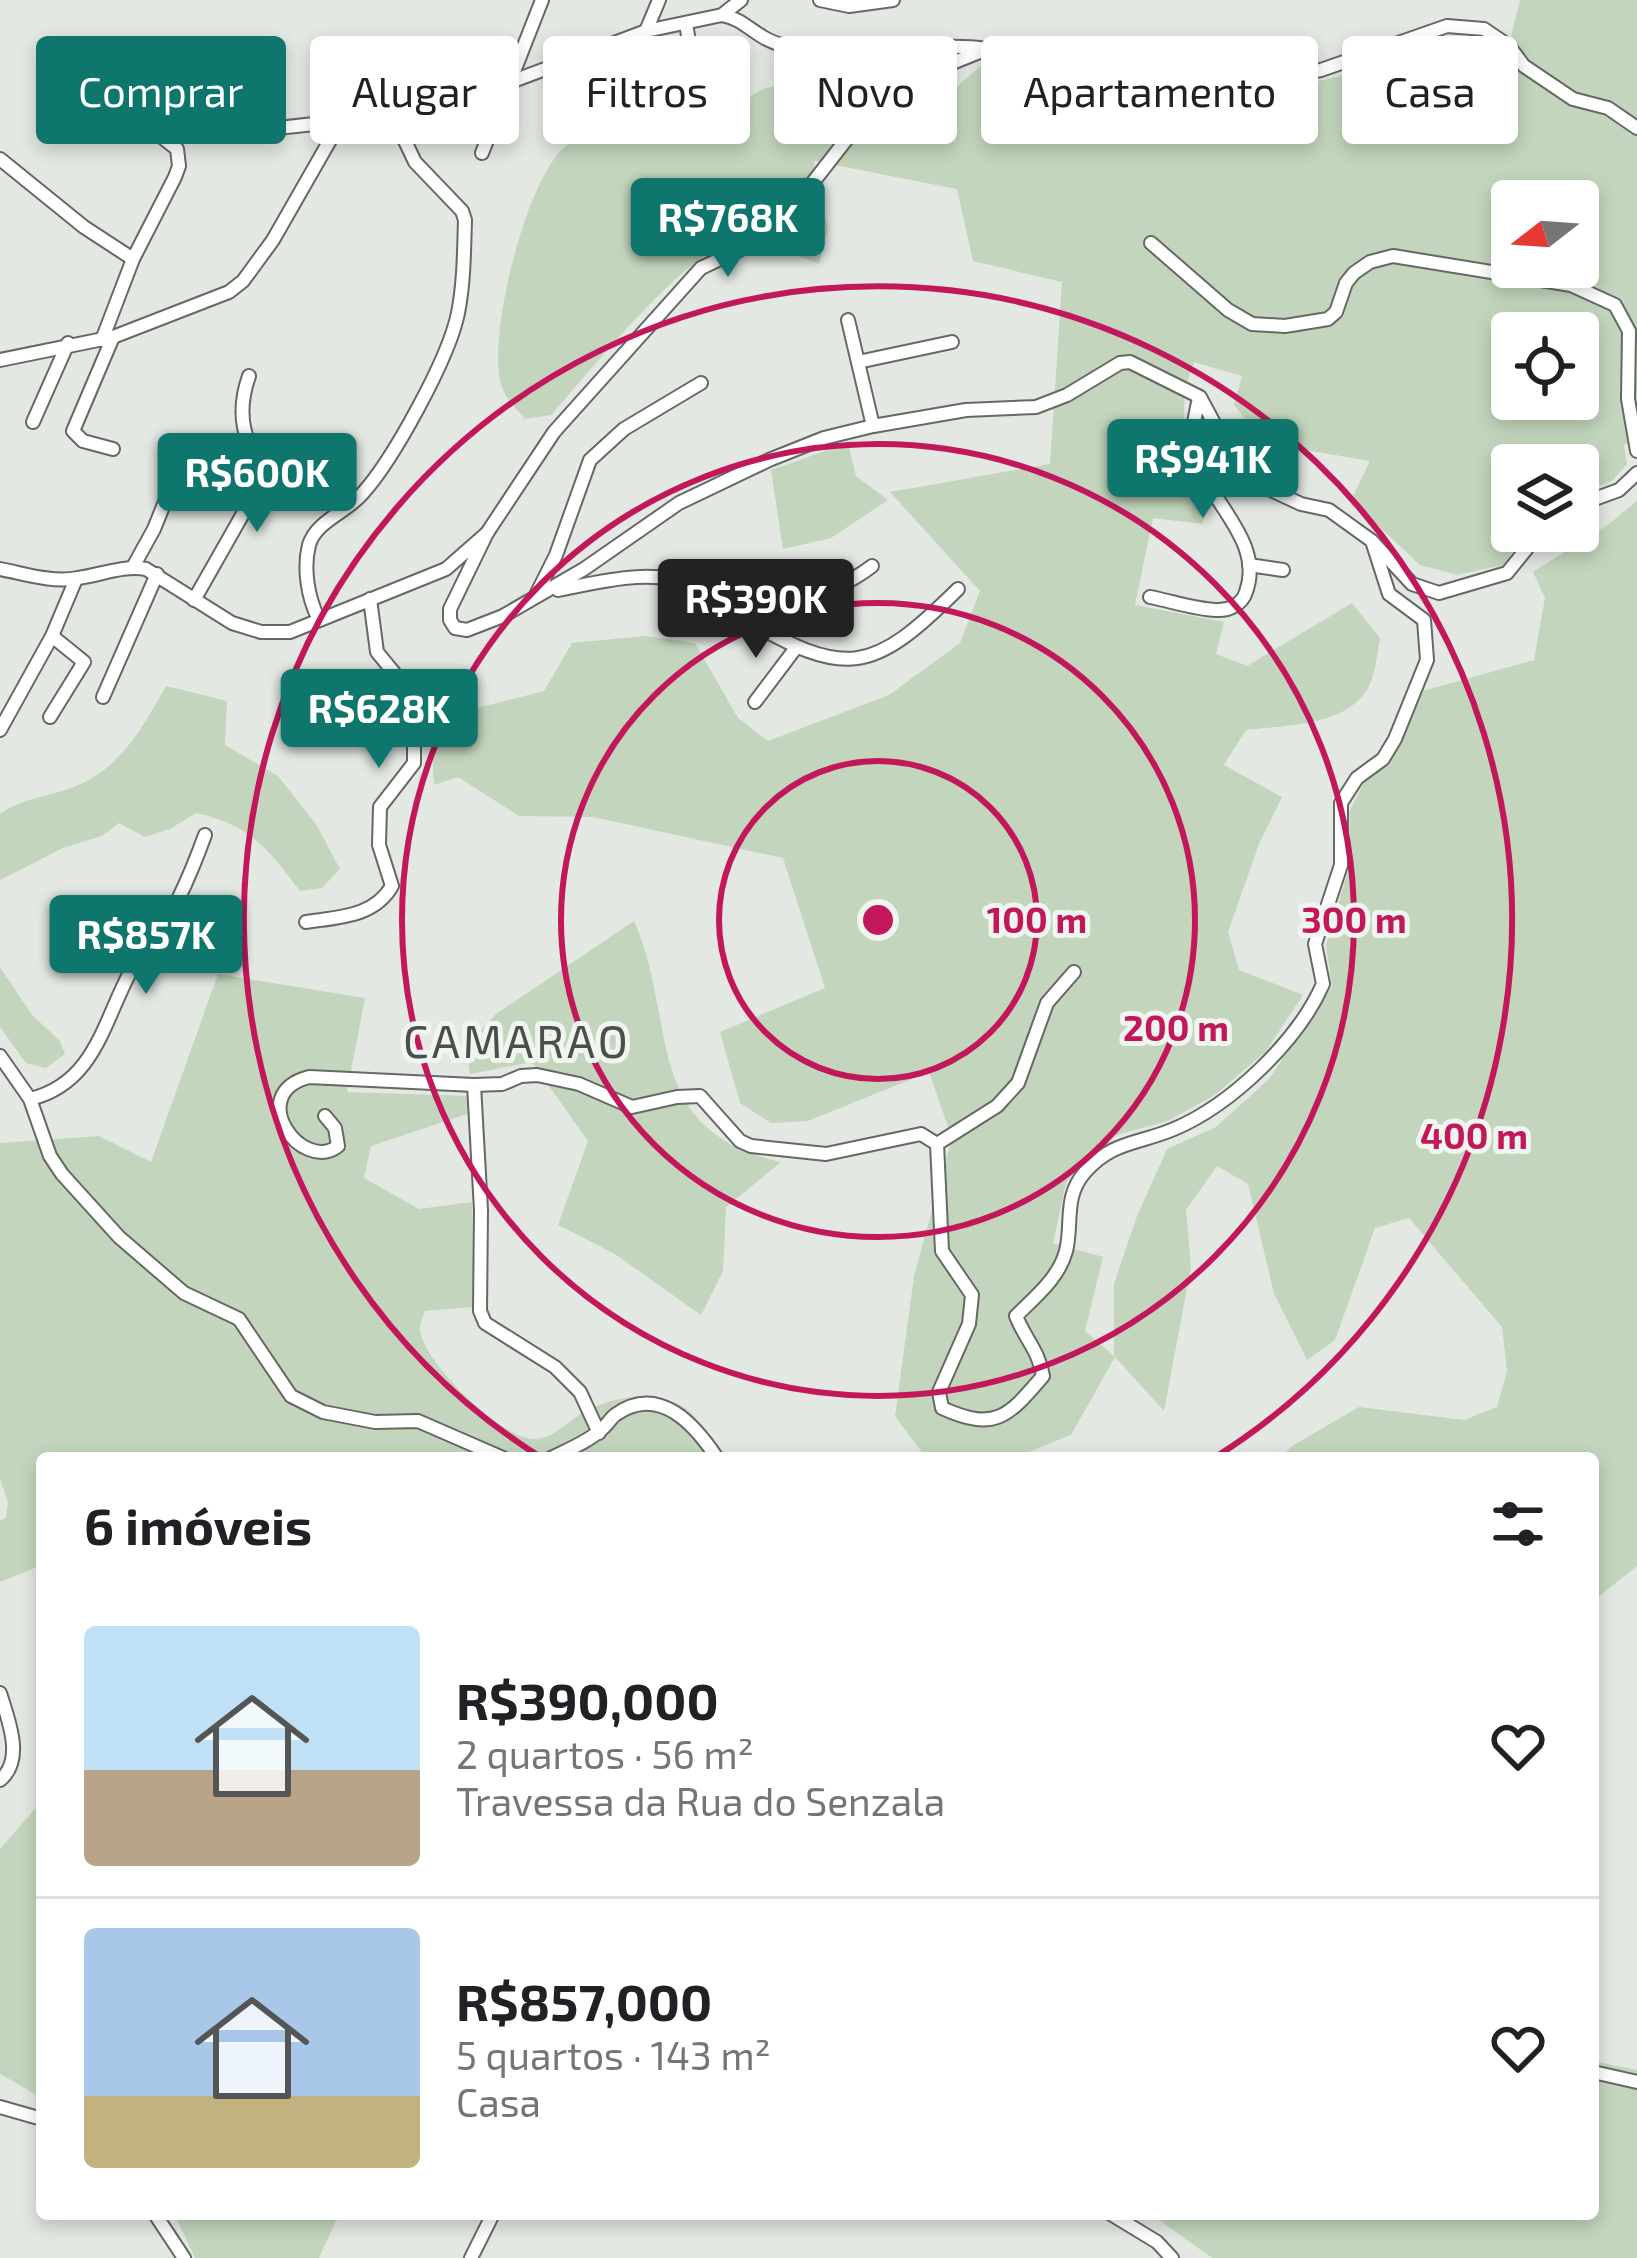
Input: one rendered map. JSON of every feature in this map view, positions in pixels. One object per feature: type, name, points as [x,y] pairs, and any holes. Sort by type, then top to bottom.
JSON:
[{"type":"street","points":[[519,56],[542,0]]},
{"type":"street","points":[[646,31],[659,0]]},
{"type":"street","points":[[519,79],[646,31],[722,15],[741,0]]},
{"type":"street","points":[[820,0],[849,6],[893,0]]},
{"type":"street","points":[[722,15],[737,19],[766,39],[809,51],[868,56],[948,46],[981,49]]},
{"type":"street","points":[[686,24],[688,36]]},
{"type":"street","points":[[1318,71],[1447,26],[1484,29],[1509,46],[1524,66],[1562,92],[1608,108],[1637,128]]},
{"type":"street","points":[[981,51],[900,84],[871,108],[782,222],[760,240],[701,268],[554,432],[487,533],[450,609],[455,628],[485,624],[722,480],[824,438],[966,410],[1036,407],[1130,362],[1200,397],[1229,452],[1256,483],[1301,504],[1329,510],[1372,541],[1412,584],[1439,593],[1507,573],[1524,552]]},
{"type":"street","points":[[113,449],[83,441],[73,431],[133,259],[179,166],[177,149],[170,144]]},
{"type":"street","points":[[0,360],[108,338],[196,308],[243,281],[311,180],[329,144]]},
{"type":"street","points":[[318,618],[308,584],[309,547],[315,533],[374,480],[435,374],[459,310],[465,220],[416,162],[407,144]]},
{"type":"street","points":[[482,153],[485,144]]},
{"type":"street","points":[[0,159],[84,227],[133,259]]},
{"type":"street","points":[[1151,243],[1228,310],[1252,324],[1285,326],[1328,319],[1336,313],[1354,273],[1380,257],[1571,285],[1597,294],[1615,304],[1629,331],[1628,400],[1637,450]]},
{"type":"street","points":[[848,320],[873,426]]},
{"type":"street","points":[[858,362],[952,342]]},
{"type":"street","points":[[32,422],[68,344]]},
{"type":"street","points":[[249,376],[242,426],[251,453],[269,477]]},
{"type":"street","points":[[540,594],[590,460],[624,429],[701,383]]},
{"type":"street","points":[[1150,597],[1220,611],[1242,601],[1249,581],[1249,565],[1235,526],[1204,478],[1195,454],[1192,434],[1200,397]]},
{"type":"street","points":[[133,567],[185,452]]},
{"type":"street","points":[[194,600],[248,504],[269,477],[300,452]]},
{"type":"street","points":[[1599,497],[1619,490],[1637,473]]},
{"type":"street","points":[[0,569],[51,580],[133,567],[157,574],[232,623],[261,632],[290,632],[446,569],[487,533]]},
{"type":"street","points":[[937,1144],[942,1251],[972,1295],[969,1324],[939,1392],[943,1408],[972,1421],[1002,1417],[1043,1376],[1039,1351],[1023,1334],[1016,1316],[1054,1277],[1066,1250],[1067,1212],[1082,1175],[1114,1146],[1151,1138],[1213,1112],[1273,1056],[1323,984],[1315,944],[1341,866],[1341,803],[1357,778],[1383,759],[1427,660],[1424,620],[1388,594],[1372,541]]},
{"type":"street","points":[[1249,565],[1283,570]]},
{"type":"street","points":[[717,598],[748,602],[815,596],[853,581],[872,566]]},
{"type":"street","points":[[103,697],[157,574]]},
{"type":"street","points":[[540,594],[629,577],[692,584],[795,649],[853,660],[885,652],[921,626],[958,589]]},
{"type":"street","points":[[0,730],[52,636],[76,579]]},
{"type":"street","points":[[306,922],[368,911],[392,886],[379,844],[380,807],[414,764],[414,709],[409,691],[373,641],[370,599]]},
{"type":"street","points":[[50,717],[84,662],[52,636]]},
{"type":"street","points":[[755,702],[795,649]]},
{"type":"street","points":[[30,1099],[54,1093],[89,1056],[135,962],[153,943],[205,835]]},
{"type":"street","points":[[937,1144],[997,1106],[1018,1084],[1046,1004],[1074,972]]},
{"type":"street","points":[[0,1056],[30,1099],[50,1156],[62,1174],[119,1237],[184,1292],[239,1319],[291,1396],[323,1412],[374,1422],[418,1421],[489,1452]]},
{"type":"street","points":[[326,1116],[335,1128],[338,1146],[332,1152],[316,1152],[295,1141],[288,1131],[280,1115],[280,1099],[292,1083],[309,1077],[474,1085],[537,1075],[579,1084],[632,1107],[700,1096],[740,1141],[769,1148],[826,1154],[910,1134],[921,1134],[937,1144]]},
{"type":"street","points":[[474,1085],[481,1210],[480,1311],[485,1322],[555,1367],[580,1392],[599,1432]]},
{"type":"street","points":[[562,1452],[599,1432],[616,1413],[652,1405],[674,1410],[692,1422],[713,1452]]},
{"type":"street","points":[[0,1694],[13,1754],[8,1774],[0,1780]]},
{"type":"street","points":[[1599,2073],[1637,2082]]},
{"type":"street","points":[[0,2107],[36,2117]]},
{"type":"street","points":[[159,2220],[184,2258]]},
{"type":"street","points":[[471,2258],[490,2220]]},
{"type":"street","points":[[1127,2220],[1172,2258]]},
{"type":"green space","points":[[1520,0],[1637,0],[1637,440],[1624,445],[1627,464],[1612,481],[1599,486],[1599,444],[1491,444],[1491,552],[1512,552],[1503,565],[1457,575],[1420,565],[1351,500],[1370,461],[1264,443],[1234,405],[1242,376],[1194,362],[1185,397],[1186,433],[1195,468],[1212,499],[1202,524],[1153,518],[1135,605],[1224,622],[1216,654],[1247,666],[1352,603],[1380,638],[1371,681],[1359,699],[1331,717],[1246,730],[1224,765],[1282,797],[1259,844],[1228,932],[1239,970],[1303,995],[1266,1051],[1215,1095],[1168,1121],[1113,1136],[1086,1157],[1066,1183],[1053,1243],[1103,1257],[1085,1331],[1114,1356],[1114,1284],[1167,1149],[1216,1127],[1269,1079],[1332,987],[1326,945],[1349,868],[1350,810],[1363,784],[1393,757],[1423,691],[1534,660],[1545,598],[1533,572],[1565,552],[1599,552],[1599,530],[1637,501],[1637,1566],[1599,1596],[1599,1452],[1286,1452],[1359,1407],[1464,1420],[1497,1407],[1507,1371],[1502,1327],[1409,1218],[1375,1228],[1335,1340],[1307,1360],[1274,1294],[1248,1184],[1217,1166],[1186,1210],[1191,1267],[1164,1411],[1115,1357],[1071,1435],[1028,1452],[922,1452],[895,1416],[914,1276],[952,1138],[929,1072],[808,1121],[771,1123],[740,1103],[720,1032],[825,988],[783,858],[593,817],[519,816],[458,777],[434,785],[430,720],[544,691],[572,643],[645,636],[695,643],[738,718],[768,741],[889,695],[960,643],[980,591],[890,492],[1050,464],[1062,282],[973,261],[957,189],[814,161],[828,229],[819,264],[757,240],[727,242],[644,310],[551,415],[525,419],[505,394],[498,368],[504,299],[539,186],[569,144],[750,144],[750,98],[774,87],[774,144],[957,144],[957,86],[981,66],[981,144],[1318,144],[1318,81],[1342,76],[1342,144],[1518,144],[1518,36],[1511,36]]},
{"type":"green space","points":[[848,443],[856,476],[888,500],[831,538],[783,549],[771,470]]},
{"type":"green space","points":[[166,686],[227,701],[225,745],[278,776],[316,824],[340,869],[322,888],[300,891],[256,840],[231,824],[196,813],[145,837],[119,823],[102,836],[63,848],[0,880],[0,814],[98,774],[125,750]]},
{"type":"green space","points":[[634,921],[671,1067],[684,1098],[704,1125],[736,1147],[781,1162],[726,1207],[723,1271],[701,1315],[615,1254],[558,1225],[588,1141],[532,1062],[470,1074],[466,1046],[496,1014]]},
{"type":"green space","points":[[0,967],[32,1015],[59,1040],[65,1054],[46,1068],[26,1063],[0,1027]]},
{"type":"green space","points":[[218,974],[365,998],[347,1092],[469,1096],[467,1114],[371,1146],[364,1178],[419,1209],[472,1202],[475,1307],[425,1311],[420,1329],[448,1378],[484,1413],[520,1436],[534,1439],[554,1433],[608,1402],[655,1397],[682,1406],[723,1452],[36,1452],[36,1567],[0,1582],[0,1521],[6,1518],[8,1502],[0,1479],[0,1143],[99,1136],[151,1162]]},
{"type":"green space","points":[[36,1808],[36,2095],[0,2074],[0,1849]]},
{"type":"green space","points":[[1599,2062],[1637,2070],[1637,2258],[1212,2258],[1159,2220],[1599,2220]]},
{"type":"green space","points":[[177,2220],[336,2220],[319,2258],[195,2258]]},
{"type":"district","name":"CAMARAO","points":[[517,1042]]}]
